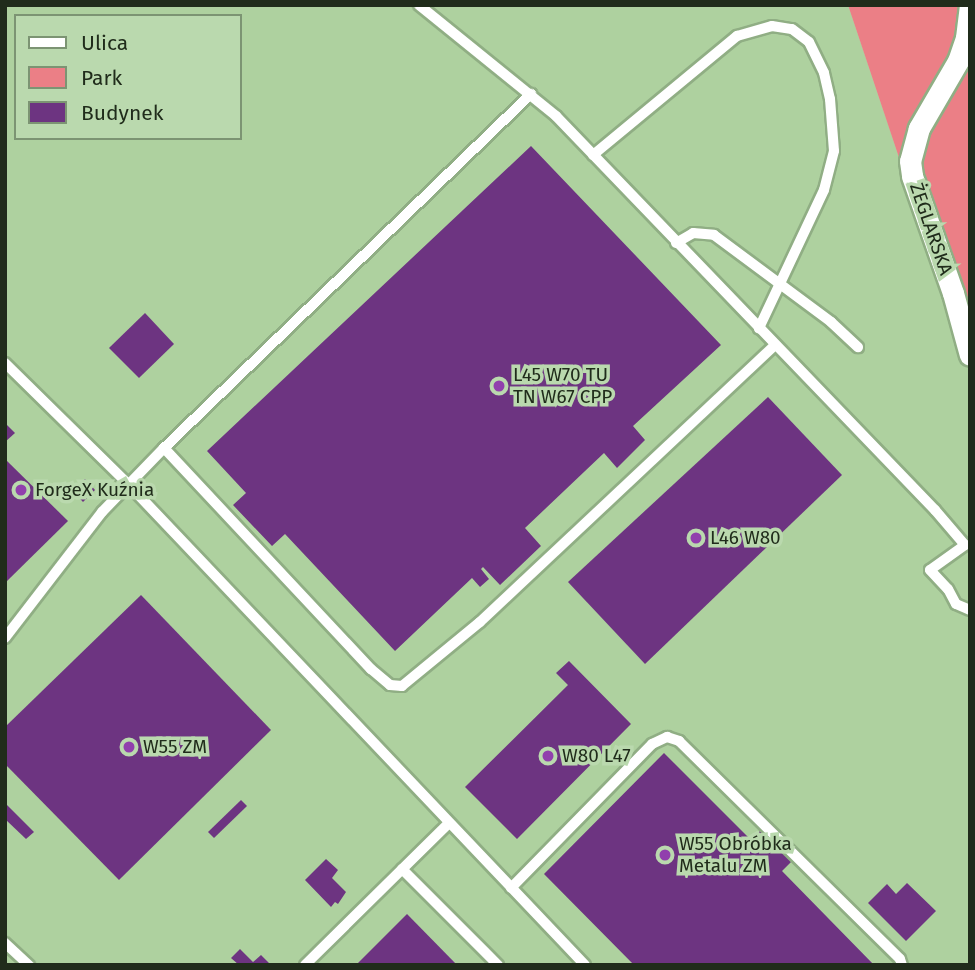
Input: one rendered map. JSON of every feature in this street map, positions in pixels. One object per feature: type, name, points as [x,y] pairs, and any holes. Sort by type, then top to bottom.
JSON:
[{"type":"street","name":"ŻEGLARSKA","points":[[968,344],[912,176],[910,161],[919,128],[958,61],[966,38],[970,5]]},
{"type":"lane","points":[[419,5],[531,94],[593,155],[965,545],[930,570],[948,589],[956,604],[970,610]]},
{"type":"lane","points":[[593,155],[737,36],[772,26],[792,29],[800,34],[815,51],[824,73],[830,99],[834,151],[824,190],[759,328]]},
{"type":"lane","points":[[5,638],[90,527],[164,448],[531,94]]},
{"type":"lane","points":[[676,243],[693,233],[714,235],[831,321],[858,347]]},
{"type":"lane","points":[[164,448],[371,669],[390,685],[402,687],[489,612],[775,345]]},
{"type":"lane","points":[[5,363],[129,485],[585,965]]},
{"type":"lane","points":[[511,888],[652,744],[667,737],[680,741],[900,959],[902,965]]},
{"type":"lane","points":[[305,965],[449,823]]},
{"type":"lane","points":[[402,869],[498,965]]},
{"type":"lane","points":[[5,943],[29,965]]},
{"type":"shaded area","points":[[5,5],[848,5],[970,370],[970,965],[5,965]]},
{"type":"green space","points":[[848,5],[970,5],[970,370]]},
{"type":"building","name":"L45 W70 TU TN W67 CPP","points":[[531,146],[721,345],[633,426],[645,440],[617,468],[604,453],[525,528],[541,546],[500,585],[483,567],[481,569],[489,579],[480,587],[472,578],[395,651],[285,534],[272,546],[233,505],[246,493],[207,451]]},
{"type":"building","points":[[145,313],[174,344],[139,378],[109,348]]},
{"type":"building","name":"L46 W80","points":[[768,397],[842,475],[645,664],[568,582]]},
{"type":"building","name":"ForgeX Kuźnia","points":[[5,423],[15,433],[5,442]]},
{"type":"building","name":"ForgeX Kuźnia","points":[[5,459],[68,521],[5,583]]},
{"type":"building","points":[[85,479],[95,490],[83,502],[73,491]]},
{"type":"building","name":"W55 ZM","points":[[141,595],[271,730],[119,880],[5,764],[5,727]]},
{"type":"building","name":"W80 L47","points":[[569,661],[631,724],[517,839],[465,787],[568,685],[556,673]]},
{"type":"building","name":"W55 Obróbka Metalu ZM","points":[[664,753],[751,840],[762,829],[793,860],[782,871],[874,965],[634,965],[544,874]]},
{"type":"building","points":[[241,800],[247,806],[214,838],[208,832]]},
{"type":"building","points":[[5,803],[34,832],[26,839],[5,819]]},
{"type":"building","points":[[326,859],[338,870],[332,878],[346,892],[338,904],[335,902],[331,907],[305,880]]},
{"type":"building","points":[[907,883],[936,911],[906,941],[868,903],[887,884],[896,894]]},
{"type":"building","points":[[407,914],[457,965],[356,965]]},
{"type":"building","points":[[240,949],[253,962],[261,955],[271,965],[239,965],[231,958]]},
{"type":"place","name":"L45 W70 TU TN W67 CPP","points":[[499,386]]},
{"type":"place","name":"ForgeX Kuźnia","points":[[21,490]]},
{"type":"place","name":"L46 W80","points":[[696,538]]},
{"type":"place","name":"W55 ZM","points":[[129,747]]},
{"type":"place","name":"W80 L47","points":[[548,756]]},
{"type":"place","name":"W55 Obróbka Metalu ZM","points":[[665,855]]}]
